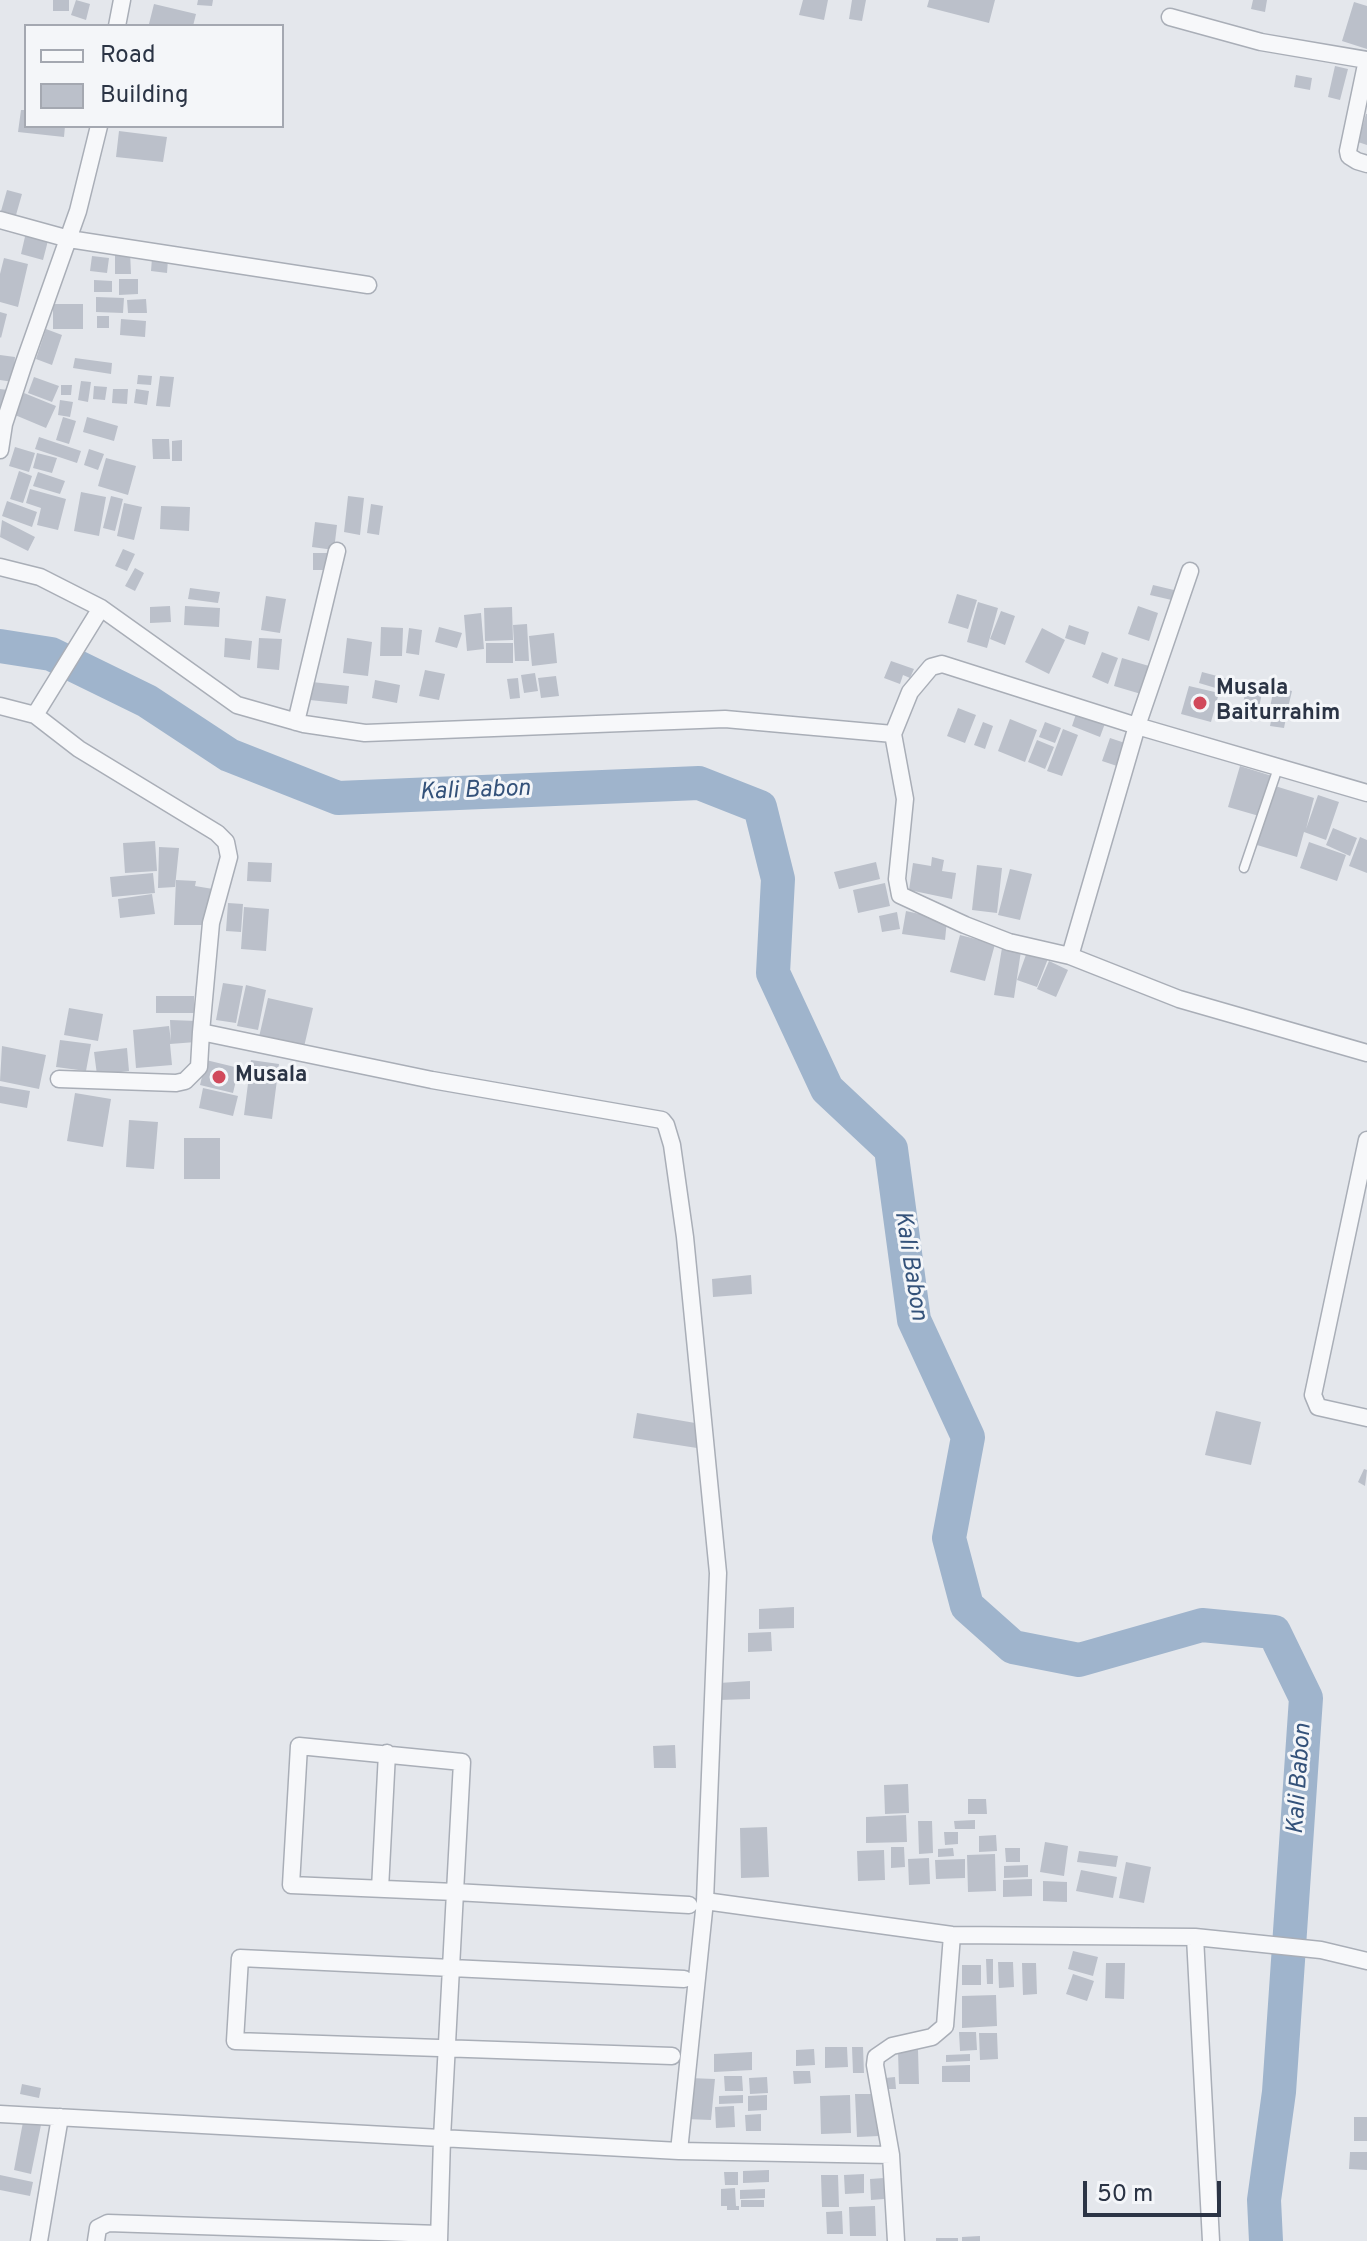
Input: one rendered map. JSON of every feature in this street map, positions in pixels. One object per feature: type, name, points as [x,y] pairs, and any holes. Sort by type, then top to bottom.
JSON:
[{"type":"street","points":[[117,24],[122,0]]},
{"type":"street","points":[[1170,17],[1261,42],[1367,60],[1348,151],[1349,156],[1367,164]]},
{"type":"street","points":[[0,450],[4,424],[69,239],[98,128]]},
{"type":"street","points":[[0,220],[69,239],[368,285]]},
{"type":"street","points":[[296,722],[337,551]]},
{"type":"street","points":[[0,567],[40,577],[101,608],[237,705],[296,722],[365,733],[725,719],[893,734]]},
{"type":"street","points":[[1070,956],[1137,726],[1190,571]]},
{"type":"street","points":[[38,709],[101,608]]},
{"type":"street","points":[[1367,793],[1137,726],[953,665],[931,667],[910,692],[893,734],[905,799],[897,879],[900,895],[1009,942],[1070,956],[1179,999],[1367,1053]]},
{"type":"street","points":[[0,706],[38,709],[79,749],[217,833],[226,842],[229,857],[211,923],[199,1067],[185,1081],[176,1083],[59,1079]]},
{"type":"street","points":[[201,1032],[432,1080],[662,1120],[666,1125],[672,1145],[685,1237],[718,1573],[679,2151]]},
{"type":"street","points":[[1367,1140],[1313,1395],[1318,1407],[1367,1418]]},
{"type":"street","points":[[96,2241],[98,2228],[108,2223],[439,2238],[442,2138],[447,2048],[455,1892],[462,1762],[299,1746],[291,1885],[455,1892],[697,1903],[952,1935],[1195,1937],[1321,1950],[1367,1961]]},
{"type":"street","points":[[380,1889],[387,1753]]},
{"type":"street","points":[[896,2241],[891,2155],[876,2057],[892,2046],[932,2037],[945,2026],[952,1935]]},
{"type":"street","points":[[1195,1937],[1211,2241]]},
{"type":"street","points":[[672,2056],[235,2041],[240,1958],[684,1979]]},
{"type":"street","points":[[0,2114],[679,2151],[891,2155]]},
{"type":"street","points":[[39,2241],[60,2117]]},
{"type":"lane","points":[[1244,868],[1278,767]]},
{"type":"building","points":[[53,0],[69,0],[69,11],[53,11]]},
{"type":"building","points":[[76,0],[90,4],[86,20],[71,15]]},
{"type":"building","points":[[198,0],[213,0],[212,6],[197,5]]},
{"type":"building","points":[[803,0],[828,0],[824,20],[799,15]]},
{"type":"building","points":[[852,0],[866,0],[862,21],[849,19]]},
{"type":"building","points":[[929,0],[995,0],[989,23],[927,7]]},
{"type":"building","points":[[1253,0],[1267,0],[1265,12],[1251,9]]},
{"type":"building","points":[[1354,2],[1367,6],[1367,49],[1342,41]]},
{"type":"building","points":[[154,4],[196,14],[194,24],[149,24]]},
{"type":"building","points":[[1335,66],[1348,69],[1340,100],[1328,97]]},
{"type":"building","points":[[1296,75],[1312,78],[1310,90],[1294,87]]},
{"type":"building","points":[[21,110],[24,110],[24,128],[65,128],[64,137],[18,132]]},
{"type":"building","points":[[1367,114],[1367,145],[1358,142]]},
{"type":"building","points":[[119,131],[167,137],[163,162],[116,157]]},
{"type":"building","points":[[7,190],[22,194],[16,215],[1,211]]},
{"type":"building","points":[[27,228],[50,233],[43,260],[21,254]]},
{"type":"building","points":[[115,251],[130,251],[131,274],[115,274]]},
{"type":"building","points":[[92,256],[109,258],[107,273],[90,271]]},
{"type":"building","points":[[4,258],[28,264],[18,307],[0,302],[0,274]]},
{"type":"building","points":[[152,258],[168,259],[167,273],[151,271]]},
{"type":"building","points":[[119,279],[138,279],[138,294],[119,295]]},
{"type":"building","points":[[94,280],[112,281],[112,292],[94,292]]},
{"type":"building","points":[[96,297],[124,298],[123,313],[96,312]]},
{"type":"building","points":[[146,299],[147,313],[128,313],[127,300]]},
{"type":"building","points":[[53,304],[83,304],[83,329],[53,329]]},
{"type":"building","points":[[0,312],[7,314],[1,338],[0,337]]},
{"type":"building","points":[[97,316],[109,316],[109,328],[97,328]]},
{"type":"building","points":[[121,319],[146,321],[145,337],[120,335]]},
{"type":"building","points":[[46,329],[62,335],[52,365],[36,359]]},
{"type":"building","points":[[0,355],[15,357],[13,382],[0,380]]},
{"type":"building","points":[[75,358],[112,363],[111,374],[73,368]]},
{"type":"building","points":[[138,375],[152,376],[151,385],[137,384]]},
{"type":"building","points":[[160,376],[174,377],[170,407],[156,406]]},
{"type":"building","points":[[34,377],[59,386],[52,402],[28,393]]},
{"type":"building","points":[[81,381],[91,382],[88,402],[78,400]]},
{"type":"building","points":[[61,385],[72,385],[71,395],[61,395]]},
{"type":"building","points":[[94,386],[107,387],[105,400],[93,399]]},
{"type":"building","points":[[0,389],[8,390],[5,409],[0,408]]},
{"type":"building","points":[[113,389],[128,389],[127,404],[112,403]]},
{"type":"building","points":[[136,389],[149,391],[147,405],[134,403]]},
{"type":"building","points":[[24,393],[56,406],[46,428],[15,415]]},
{"type":"building","points":[[60,400],[73,402],[70,417],[58,415]]},
{"type":"building","points":[[63,417],[76,421],[69,444],[56,440]]},
{"type":"building","points":[[87,417],[118,426],[114,441],[83,432]]},
{"type":"building","points":[[39,437],[81,451],[77,463],[35,449]]},
{"type":"building","points":[[152,439],[169,439],[170,459],[153,459]]},
{"type":"building","points":[[182,440],[182,461],[172,461],[172,441]]},
{"type":"building","points":[[15,447],[35,453],[29,472],[9,466]]},
{"type":"building","points":[[89,449],[104,454],[98,470],[84,465]]},
{"type":"building","points":[[37,453],[57,458],[52,473],[33,468]]},
{"type":"building","points":[[106,458],[136,466],[128,495],[98,486]]},
{"type":"building","points":[[19,471],[32,476],[23,503],[10,499]]},
{"type":"building","points":[[38,472],[65,481],[60,494],[33,486]]},
{"type":"building","points":[[30,489],[66,499],[58,530],[37,525],[41,508],[26,503]]},
{"type":"building","points":[[81,492],[106,497],[99,536],[74,531]]},
{"type":"building","points":[[111,496],[123,499],[115,531],[103,528]]},
{"type":"building","points":[[348,496],[364,498],[360,535],[344,532]]},
{"type":"building","points":[[7,501],[37,512],[32,527],[2,516]]},
{"type":"building","points":[[124,503],[142,507],[134,540],[117,536]]},
{"type":"building","points":[[371,504],[383,506],[379,535],[367,533]]},
{"type":"building","points":[[161,506],[190,507],[189,531],[160,529]]},
{"type":"building","points":[[2,520],[35,537],[28,551],[0,537]]},
{"type":"building","points":[[315,522],[337,525],[334,550],[312,547]]},
{"type":"building","points":[[123,549],[135,554],[127,571],[115,566]]},
{"type":"building","points":[[313,553],[331,553],[332,570],[313,570]]},
{"type":"building","points":[[135,568],[144,573],[135,591],[125,586]]},
{"type":"building","points":[[1153,585],[1178,591],[1176,601],[1150,595]]},
{"type":"building","points":[[190,588],[220,592],[218,603],[188,599]]},
{"type":"building","points":[[957,594],[977,600],[968,629],[948,623]]},
{"type":"building","points":[[266,596],[286,599],[280,633],[261,630]]},
{"type":"building","points":[[978,602],[998,608],[987,648],[967,642]]},
{"type":"building","points":[[170,606],[171,622],[150,623],[150,607]]},
{"type":"building","points":[[185,606],[220,608],[219,627],[184,625]]},
{"type":"building","points":[[1138,606],[1158,613],[1149,641],[1128,634]]},
{"type":"building","points":[[512,607],[513,640],[485,641],[484,608]]},
{"type":"building","points":[[1001,611],[1015,616],[1005,645],[990,639]]},
{"type":"building","points":[[481,613],[484,649],[467,651],[464,615]]},
{"type":"building","points":[[527,624],[529,661],[515,661],[513,625]]},
{"type":"building","points":[[1069,625],[1089,632],[1085,645],[1065,638]]},
{"type":"building","points":[[381,627],[403,628],[402,656],[380,656]]},
{"type":"building","points":[[439,627],[462,633],[457,648],[435,642]]},
{"type":"building","points":[[409,628],[422,630],[419,655],[406,653]]},
{"type":"building","points":[[1042,628],[1065,640],[1049,674],[1025,662]]},
{"type":"building","points":[[554,633],[557,663],[532,666],[529,636]]},
{"type":"building","points":[[225,638],[252,641],[250,660],[224,657]]},
{"type":"building","points":[[259,638],[282,639],[279,670],[257,668]]},
{"type":"building","points":[[347,638],[372,642],[368,676],[343,673]]},
{"type":"building","points":[[486,643],[513,643],[513,663],[486,663]]},
{"type":"building","points":[[1102,652],[1118,658],[1108,684],[1092,677]]},
{"type":"building","points":[[1122,658],[1149,666],[1141,694],[1114,686]]},
{"type":"building","points":[[891,661],[914,669],[910,678],[903,675],[900,684],[884,678]]},
{"type":"building","points":[[425,670],[445,674],[439,700],[419,696]]},
{"type":"building","points":[[1202,672],[1232,680],[1229,692],[1199,683]]},
{"type":"building","points":[[535,673],[538,691],[524,693],[521,675]]},
{"type":"building","points":[[556,676],[559,696],[541,698],[538,678]]},
{"type":"building","points":[[518,678],[520,698],[510,699],[507,679]]},
{"type":"building","points":[[375,680],[400,685],[397,703],[372,698]]},
{"type":"building","points":[[312,682],[349,686],[347,704],[310,700]]},
{"type":"building","name":"Musala Baiturrahim","points":[[1189,686],[1219,693],[1211,722],[1181,714]]},
{"type":"building","points":[[1274,687],[1292,691],[1287,712],[1270,708]]},
{"type":"building","points":[[1246,689],[1262,693],[1256,722],[1240,719]]},
{"type":"building","points":[[958,708],[976,715],[965,743],[947,736]]},
{"type":"building","points":[[1078,708],[1107,718],[1100,737],[1072,726]]},
{"type":"building","points":[[1272,716],[1286,718],[1284,728],[1270,726]]},
{"type":"building","points":[[1010,719],[1037,730],[1025,762],[998,751]]},
{"type":"building","points":[[983,722],[993,726],[985,749],[974,745]]},
{"type":"building","points":[[1045,722],[1061,728],[1055,743],[1039,737]]},
{"type":"building","points":[[1063,729],[1078,735],[1062,776],[1047,771]]},
{"type":"building","points":[[1110,738],[1128,744],[1120,767],[1102,761]]},
{"type":"building","points":[[1037,740],[1054,747],[1045,769],[1028,762]]},
{"type":"building","points":[[1240,766],[1272,776],[1259,816],[1228,807]]},
{"type":"building","points":[[1275,786],[1314,798],[1306,829],[1318,795],[1339,802],[1326,840],[1304,832],[1297,857],[1257,845]]},
{"type":"building","points":[[1333,828],[1357,838],[1350,856],[1326,845]]},
{"type":"building","points":[[1360,837],[1367,840],[1367,873],[1349,866]]},
{"type":"building","points":[[155,841],[157,871],[125,873],[123,843]]},
{"type":"building","points":[[1309,842],[1346,855],[1337,881],[1300,868]]},
{"type":"building","points":[[159,847],[179,848],[175,887],[158,888]]},
{"type":"building","points":[[932,857],[944,860],[942,871],[956,873],[952,899],[909,890],[913,863],[931,866]]},
{"type":"building","points":[[248,862],[272,863],[271,882],[247,881]]},
{"type":"building","points":[[876,862],[880,879],[839,889],[834,872]]},
{"type":"building","points":[[977,865],[1002,868],[997,913],[972,910]]},
{"type":"building","points":[[1010,869],[1032,874],[1020,920],[998,915]]},
{"type":"building","points":[[153,873],[155,893],[112,897],[110,877]]},
{"type":"building","points":[[176,880],[196,881],[195,886],[213,889],[209,925],[174,925]]},
{"type":"building","points":[[885,883],[890,906],[858,913],[853,890]]},
{"type":"building","points":[[152,894],[155,914],[120,918],[118,899]]},
{"type":"building","points":[[228,903],[243,904],[241,932],[226,931]]},
{"type":"building","points":[[244,907],[269,909],[266,951],[241,949]]},
{"type":"building","points":[[906,911],[947,920],[945,940],[902,934]]},
{"type":"building","points":[[897,912],[900,929],[882,932],[879,916]]},
{"type":"building","points":[[960,935],[995,944],[985,981],[950,972]]},
{"type":"building","points":[[1002,948],[1021,951],[1014,998],[994,995]]},
{"type":"building","points":[[1028,949],[1049,956],[1037,987],[1017,980]]},
{"type":"building","points":[[1049,961],[1068,970],[1056,997],[1037,989]]},
{"type":"building","points":[[223,983],[243,986],[236,1023],[216,1020]]},
{"type":"building","points":[[246,985],[266,990],[258,1030],[237,1026]]},
{"type":"building","points":[[156,996],[194,996],[194,1013],[156,1013]]},
{"type":"building","points":[[268,998],[313,1008],[304,1047],[259,1037]]},
{"type":"building","points":[[69,1008],[103,1014],[98,1041],[64,1035]]},
{"type":"building","points":[[170,1020],[197,1021],[196,1042],[170,1044],[172,1065],[136,1068],[133,1030],[169,1026],[171,1041]]},
{"type":"building","points":[[60,1040],[91,1044],[86,1071],[56,1067]]},
{"type":"building","points":[[2,1046],[46,1055],[39,1089],[0,1081]]},
{"type":"building","points":[[127,1048],[129,1071],[97,1075],[94,1052]]},
{"type":"building","name":"Musala","points":[[206,1060],[239,1068],[233,1093],[200,1085]]},
{"type":"building","points":[[251,1060],[279,1064],[272,1119],[244,1115]]},
{"type":"building","points":[[0,1086],[30,1091],[27,1108],[0,1103]]},
{"type":"building","points":[[203,1088],[238,1096],[233,1116],[199,1108]]},
{"type":"building","points":[[75,1093],[111,1099],[103,1147],[67,1141]]},
{"type":"building","points":[[129,1120],[158,1122],[154,1169],[126,1167]]},
{"type":"building","points":[[184,1138],[220,1138],[220,1179],[184,1179]]},
{"type":"building","points":[[751,1275],[752,1294],[713,1297],[712,1279]]},
{"type":"building","points":[[1216,1411],[1261,1422],[1251,1465],[1205,1455]]},
{"type":"building","points":[[637,1413],[701,1424],[697,1448],[633,1438]]},
{"type":"building","points":[[1364,1469],[1367,1470],[1365,1486],[1358,1482]]},
{"type":"building","points":[[794,1607],[794,1628],[759,1629],[759,1609]]},
{"type":"building","points":[[771,1632],[772,1651],[748,1652],[748,1633]]},
{"type":"building","points":[[750,1681],[750,1699],[719,1700],[719,1683]]},
{"type":"building","points":[[675,1745],[676,1768],[654,1768],[653,1746]]},
{"type":"building","points":[[908,1784],[909,1813],[885,1814],[884,1785]]},
{"type":"building","points":[[968,1799],[986,1799],[987,1814],[968,1814]]},
{"type":"building","points":[[906,1815],[907,1842],[866,1843],[866,1817]]},
{"type":"building","points":[[975,1820],[975,1829],[955,1829],[954,1821]]},
{"type":"building","points":[[918,1821],[932,1821],[933,1853],[919,1854]]},
{"type":"building","points":[[767,1827],[769,1877],[741,1878],[740,1828]]},
{"type":"building","points":[[944,1832],[958,1832],[958,1844],[945,1845]]},
{"type":"building","points":[[996,1835],[997,1851],[979,1852],[979,1836]]},
{"type":"building","points":[[1045,1842],[1068,1846],[1064,1876],[1040,1872]]},
{"type":"building","points":[[891,1847],[904,1847],[905,1867],[891,1868]]},
{"type":"building","points":[[953,1848],[954,1856],[938,1857],[938,1849]]},
{"type":"building","points":[[1005,1848],[1020,1848],[1020,1862],[1006,1862]]},
{"type":"building","points":[[884,1850],[885,1880],[858,1881],[857,1851]]},
{"type":"building","points":[[1079,1851],[1118,1856],[1116,1867],[1077,1862]]},
{"type":"building","points":[[995,1854],[996,1891],[968,1892],[967,1855]]},
{"type":"building","points":[[929,1858],[930,1884],[909,1885],[908,1859]]},
{"type":"building","points":[[965,1859],[965,1878],[936,1879],[935,1860]]},
{"type":"building","points":[[1126,1862],[1151,1867],[1144,1903],[1119,1898]]},
{"type":"building","points":[[1028,1865],[1028,1877],[1004,1878],[1004,1866]]},
{"type":"building","points":[[1081,1870],[1117,1877],[1113,1898],[1076,1891]]},
{"type":"building","points":[[1032,1879],[1032,1896],[1003,1897],[1003,1880]]},
{"type":"building","points":[[1043,1881],[1067,1882],[1067,1902],[1043,1901]]},
{"type":"building","points":[[1073,1951],[1098,1957],[1093,1976],[1068,1969]]},
{"type":"building","points":[[986,1959],[993,1959],[993,1984],[987,1984]]},
{"type":"building","points":[[998,1962],[1013,1962],[1014,1987],[999,1988]]},
{"type":"building","points":[[1022,1963],[1036,1963],[1037,1994],[1023,1995]]},
{"type":"building","points":[[1106,1963],[1125,1963],[1124,1999],[1105,1998]]},
{"type":"building","points":[[962,1965],[981,1965],[981,1985],[962,1985]]},
{"type":"building","points":[[1073,1974],[1094,1981],[1087,2001],[1066,1994]]},
{"type":"building","points":[[996,1995],[997,2026],[962,2028],[962,1996]]},
{"type":"building","points":[[959,2032],[976,2032],[977,2050],[960,2051]]},
{"type":"building","points":[[979,2033],[997,2033],[998,2059],[980,2060]]},
{"type":"building","points":[[825,2047],[847,2047],[848,2067],[825,2068]]},
{"type":"building","points":[[852,2047],[863,2047],[864,2073],[853,2073]]},
{"type":"building","points":[[814,2049],[815,2065],[796,2066],[796,2050]]},
{"type":"building","points":[[918,2050],[919,2084],[899,2084],[898,2051]]},
{"type":"building","points":[[752,2052],[752,2070],[714,2072],[714,2054]]},
{"type":"building","points":[[970,2054],[970,2061],[946,2062],[946,2055]]},
{"type":"building","points":[[970,2065],[970,2082],[942,2082],[942,2066]]},
{"type":"building","points":[[793,2071],[810,2071],[811,2083],[794,2084]]},
{"type":"building","points":[[724,2076],[742,2076],[743,2091],[725,2091]]},
{"type":"building","points":[[767,2077],[768,2093],[750,2094],[749,2078]]},
{"type":"building","points":[[895,2077],[896,2089],[885,2089],[885,2078]]},
{"type":"building","points":[[689,2078],[715,2079],[711,2120],[686,2119]]},
{"type":"building","points":[[22,2084],[41,2088],[39,2098],[20,2094]]},
{"type":"building","points":[[855,2094],[878,2094],[879,2136],[857,2137]]},
{"type":"building","points":[[743,2095],[743,2103],[719,2104],[719,2096]]},
{"type":"building","points":[[767,2095],[767,2110],[748,2111],[748,2096]]},
{"type":"building","points":[[850,2095],[851,2133],[821,2134],[820,2096]]},
{"type":"building","points":[[734,2106],[735,2127],[716,2128],[715,2107]]},
{"type":"building","points":[[761,2114],[761,2131],[746,2131],[745,2115]]},
{"type":"building","points":[[1354,2117],[1367,2117],[1367,2141],[1354,2141]]},
{"type":"building","points":[[23,2122],[41,2125],[31,2174],[14,2170]]},
{"type":"building","points":[[1350,2152],[1367,2152],[1367,2170],[1349,2169]]},
{"type":"building","points":[[769,2170],[769,2182],[743,2183],[743,2171]]},
{"type":"building","points":[[724,2172],[738,2172],[738,2185],[725,2185]]},
{"type":"building","points":[[864,2174],[864,2193],[845,2194],[844,2175]]},
{"type":"building","points":[[0,2175],[33,2182],[30,2196],[0,2190]]},
{"type":"building","points":[[821,2175],[838,2175],[839,2207],[822,2207]]},
{"type":"building","points":[[884,2178],[884,2199],[871,2200],[870,2179]]},
{"type":"building","points":[[735,2188],[739,2210],[727,2210],[727,2206],[721,2206],[721,2189]]},
{"type":"building","points":[[765,2189],[765,2198],[740,2199],[740,2190]]},
{"type":"building","points":[[741,2200],[764,2200],[764,2207],[741,2207]]},
{"type":"building","points":[[875,2206],[876,2236],[850,2236],[849,2207]]},
{"type":"building","points":[[842,2211],[843,2234],[827,2234],[826,2212]]},
{"type":"building","points":[[980,2236],[980,2241],[962,2241],[962,2237]]},
{"type":"building","points":[[936,2238],[958,2238],[958,2241],[936,2241]]},
{"type":"waterway","name":"Kali Babon","points":[[0,646],[51,654],[147,701],[229,755],[338,798],[699,783],[760,807],[778,879],[773,973],[827,1089],[891,1149],[914,1320],[968,1437],[949,1538],[967,1606],[1013,1647],[1079,1660],[1202,1625],[1274,1632],[1306,1698],[1279,2092],[1264,2200],[1266,2241]]},
{"type":"place","name":"Musala Baiturrahim","points":[[1200,703]]},
{"type":"place","name":"Musala","points":[[219,1077]]}]
